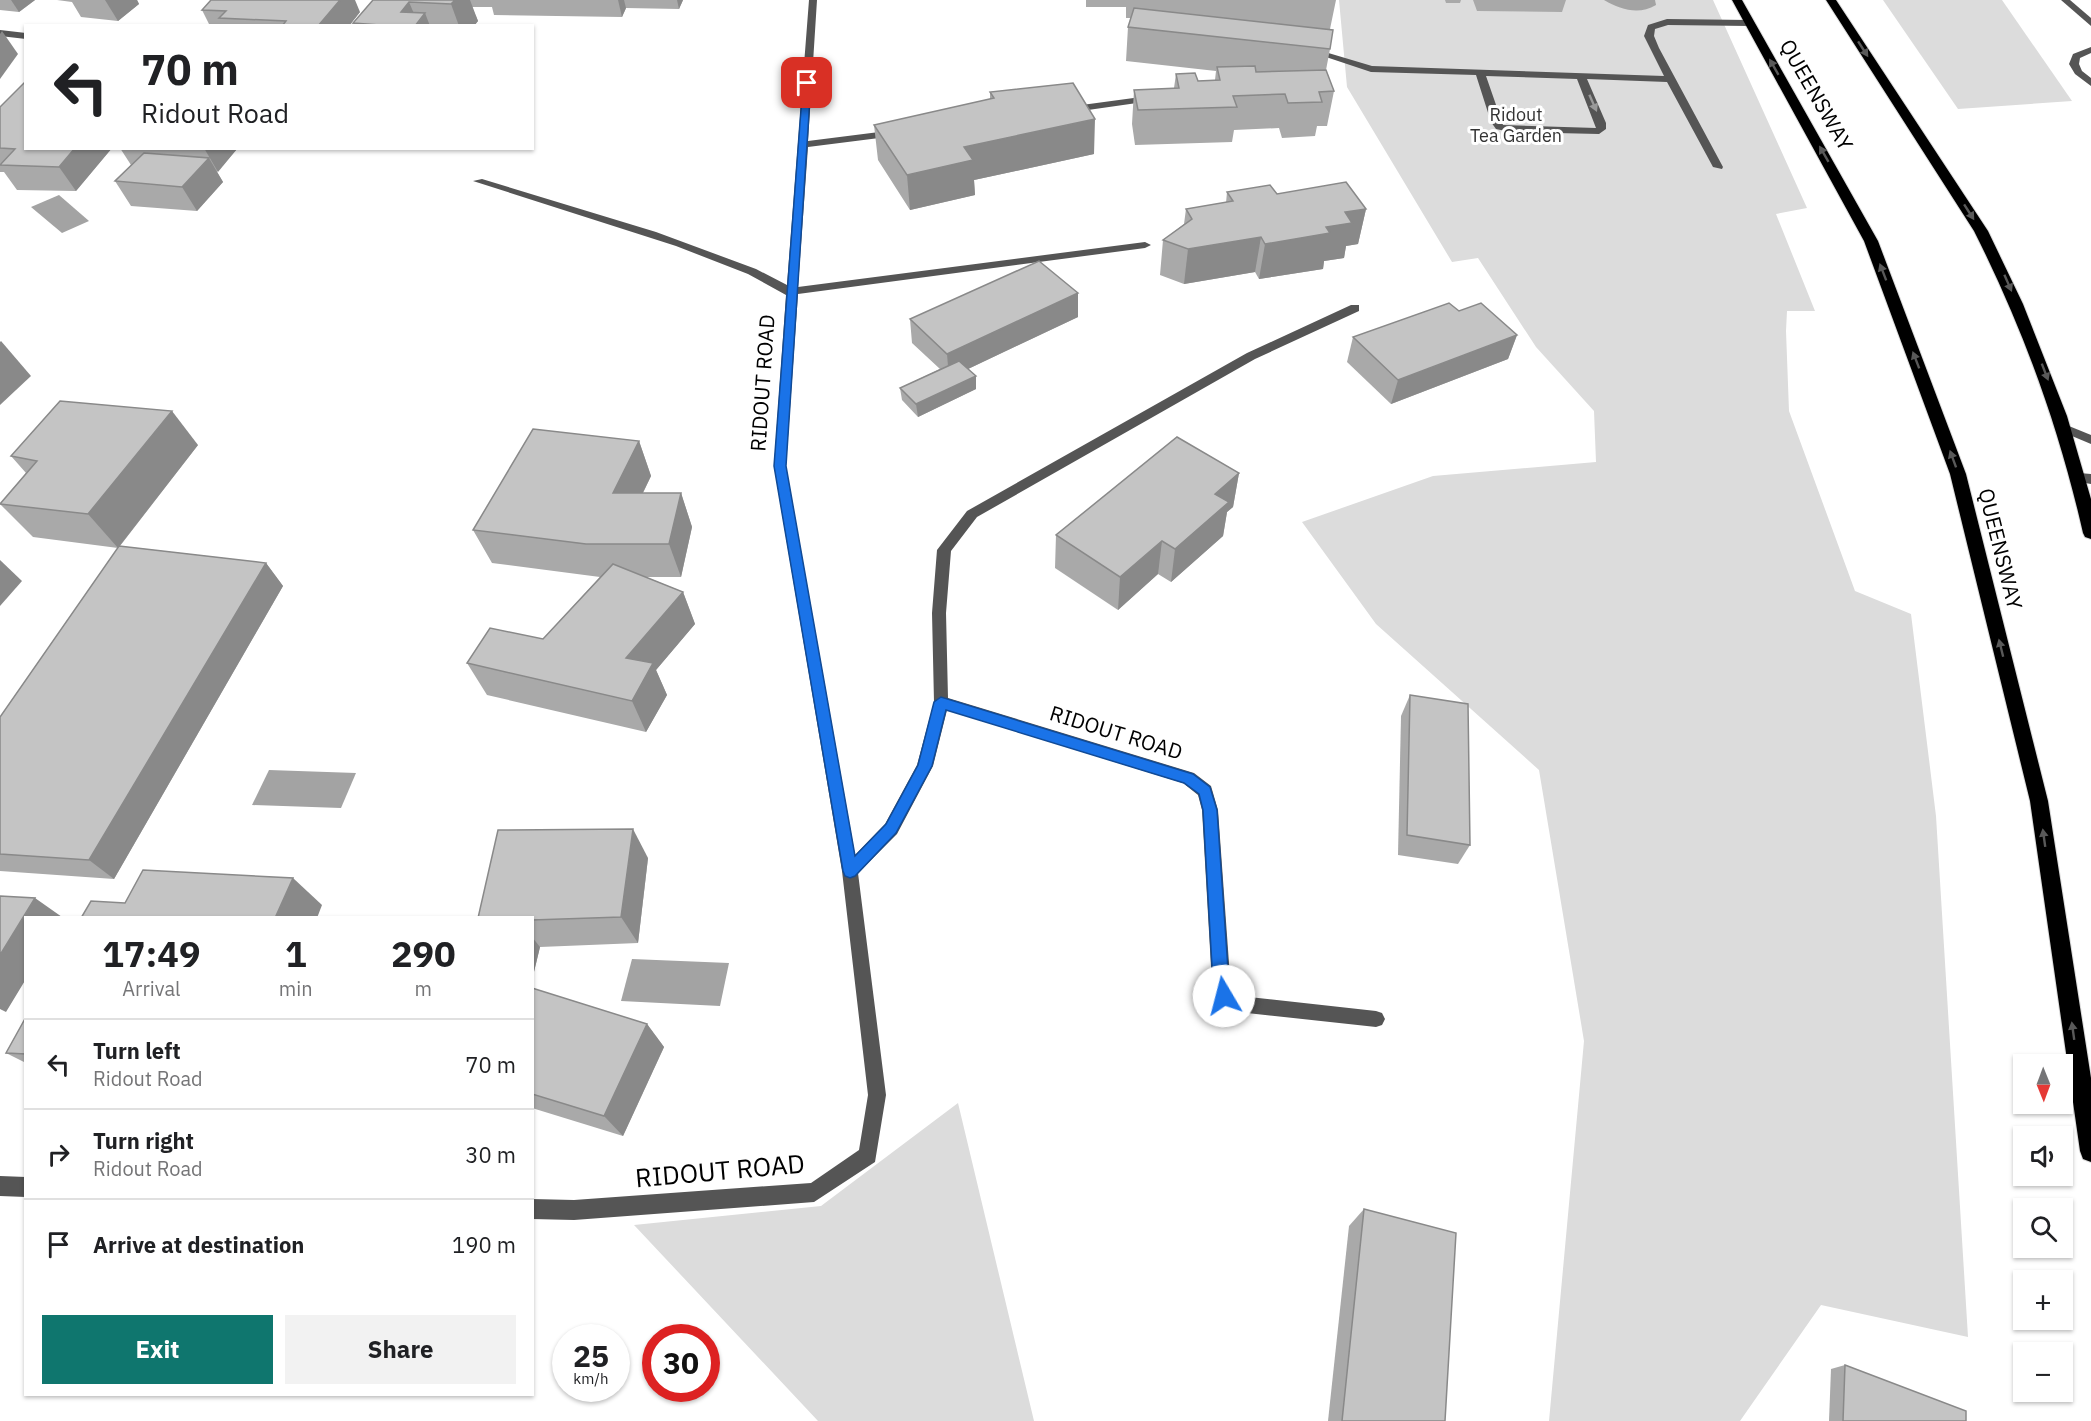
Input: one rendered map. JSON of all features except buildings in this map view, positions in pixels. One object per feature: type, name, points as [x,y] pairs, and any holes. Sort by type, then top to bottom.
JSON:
[{"type":"highway","name":"QUEENSWAY","points":[[1737,0],[1871,241],[1958,474],[2039,801],[2091,1151]]},
{"type":"highway","points":[[1831,0],[1981,231],[2035,344],[2064,428],[2085,478],[2091,533]]},
{"type":"street","name":"RIDOUT ROAD","points":[[534,1209],[574,1210],[814,1192],[868,1155],[877,1095],[850,871],[780,466],[813,0]]},
{"type":"street","points":[[2065,0],[2091,23]]},
{"type":"street","points":[[1718,167],[1649,36],[1650,27],[1667,22],[1749,23]]},
{"type":"street","points":[[0,33],[24,36]]},
{"type":"street","points":[[2091,50],[2076,56],[2074,64],[2078,72],[2091,82]]},
{"type":"street","points":[[1325,55],[1371,69],[1672,80]]},
{"type":"street","points":[[1480,72],[1496,122],[1500,127],[1595,132],[1601,129],[1602,123],[1581,76]]},
{"type":"street","points":[[1059,111],[1141,100]]},
{"type":"street","points":[[803,145],[908,131]]},
{"type":"street","points":[[478,181],[605,216],[729,262],[793,292],[1145,245]]},
{"type":"street","points":[[850,871],[891,829],[925,766],[941,702],[939,613],[944,550],[972,514],[1251,356],[1355,308]]},
{"type":"street","points":[[2064,428],[2091,440]]},
{"type":"street","name":"RIDOUT ROAD","points":[[941,702],[1188,778],[1205,791],[1210,810],[1221,984],[1224,996],[1238,1004],[1376,1019]]},
{"type":"street","points":[[0,1186],[24,1187]]},
{"type":"green space","name":"Ridout Tea Garden","points":[[1339,0],[1713,0],[1807,208],[1776,214],[1815,311],[1787,311],[1789,411],[1855,591],[1911,614],[1936,816],[1968,1337],[1821,1305],[1740,1421],[1549,1421],[1584,1041],[1539,770],[1376,624],[1302,522],[1433,476],[1596,462],[1594,411],[1536,347],[1478,258],[1452,262],[1347,87]]},
{"type":"green space","points":[[1883,0],[2002,0],[2072,101],[1958,109]]},
{"type":"green space","points":[[958,1103],[1034,1421],[818,1421],[634,1225],[821,1206]]},
{"type":"shaded area","points":[[1604,0],[1655,0],[1656,5],[1643,10],[1630,10]]},
{"type":"shaded area","points":[[59,195],[89,221],[62,233],[31,207]]},
{"type":"shaded area","points":[[269,770],[356,773],[341,808],[252,805]]},
{"type":"shaded area","points":[[632,959],[729,963],[720,1006],[621,1001]]},
{"type":"route","points":[[807,83],[780,466],[850,871],[891,829],[925,766],[941,702],[1188,778],[1205,791],[1210,810],[1221,984],[1224,996]]}]
